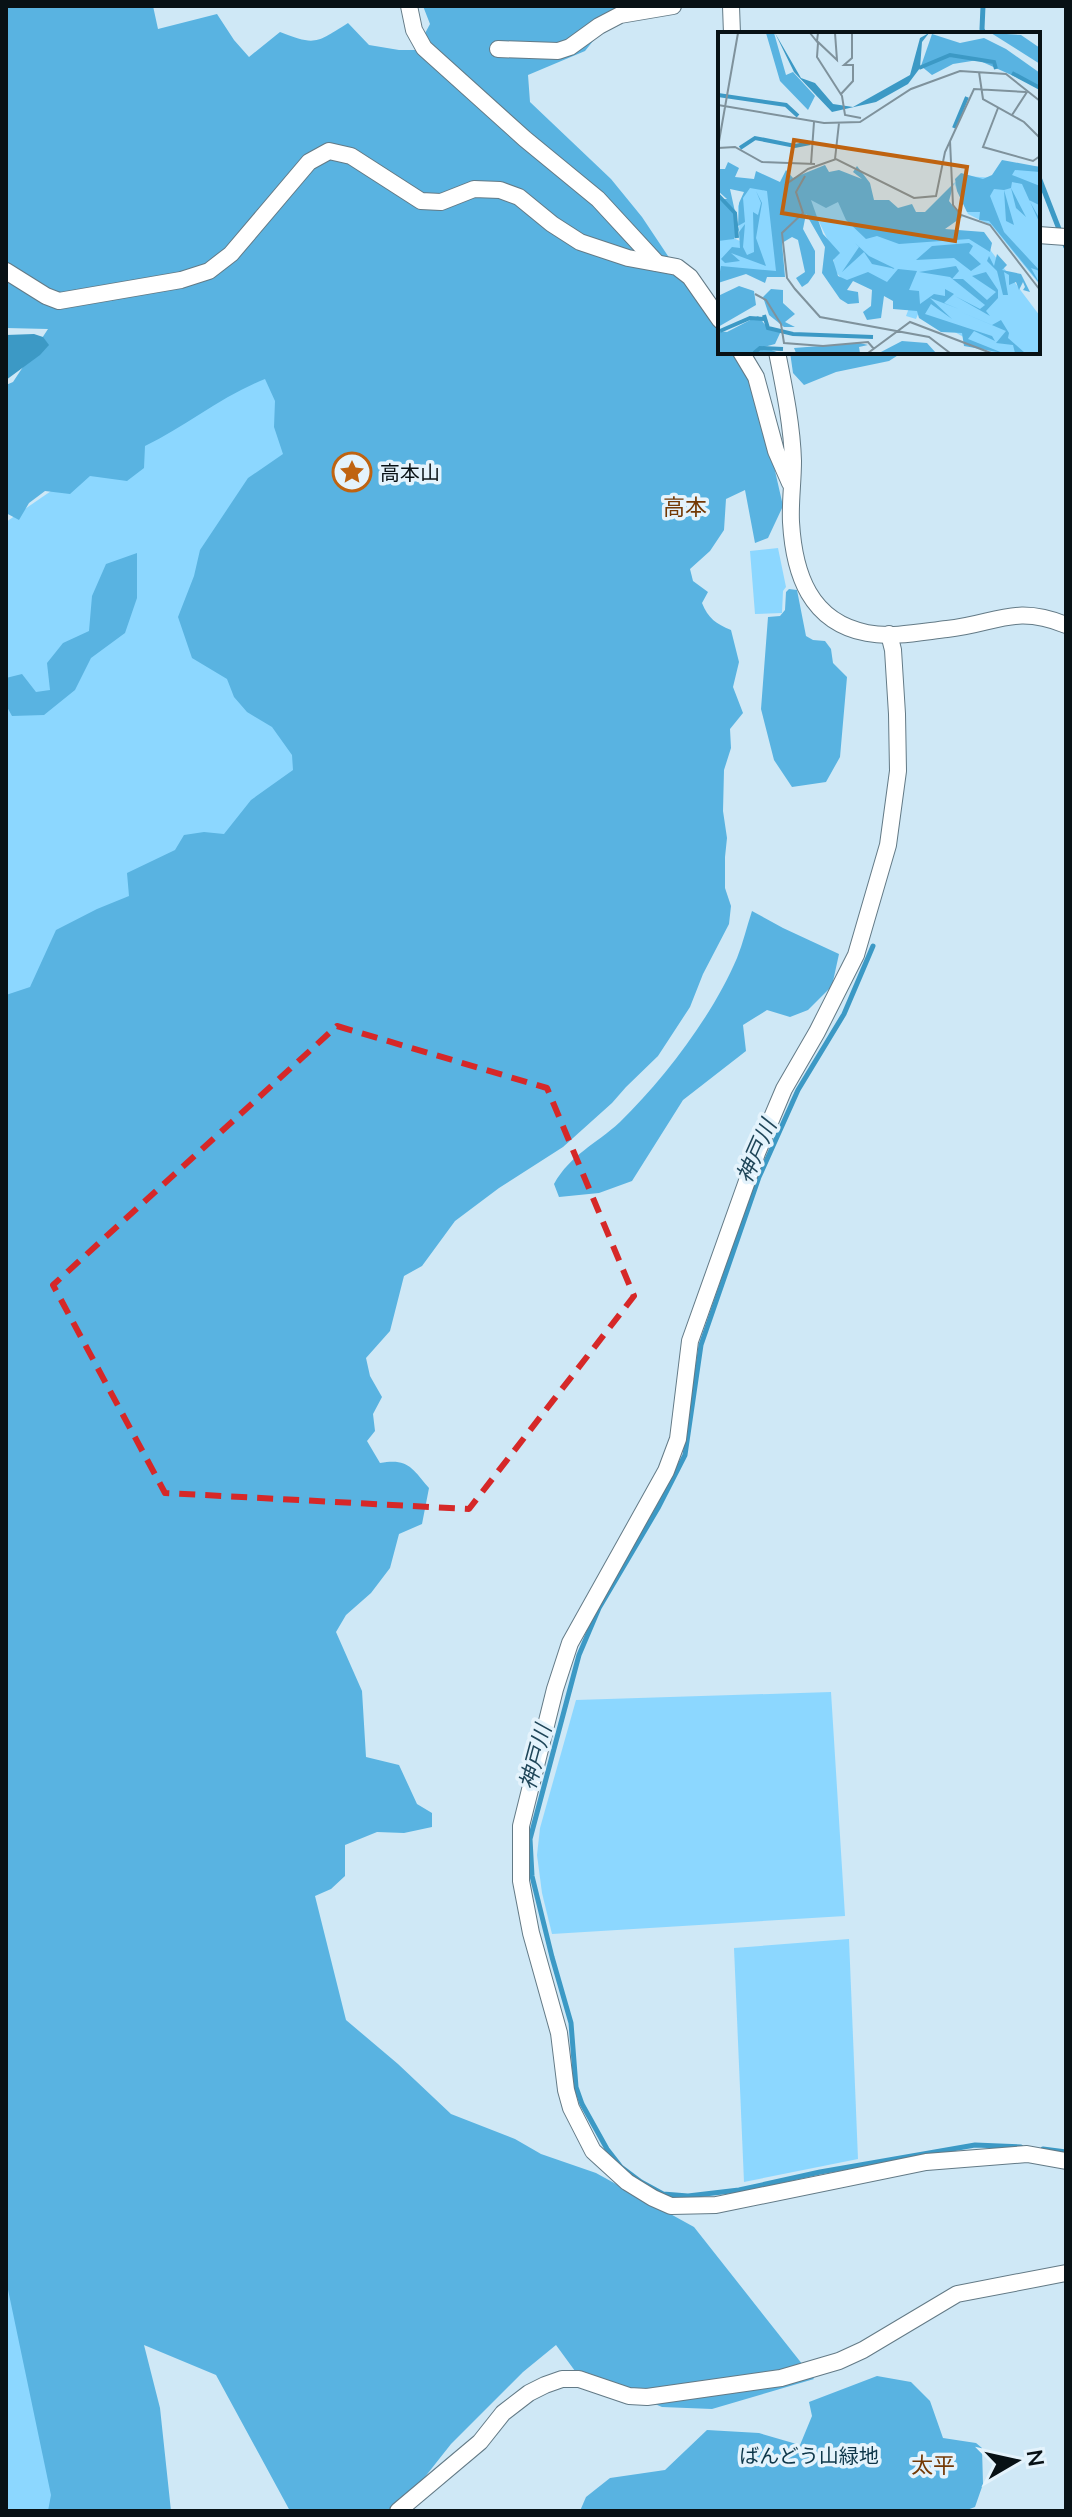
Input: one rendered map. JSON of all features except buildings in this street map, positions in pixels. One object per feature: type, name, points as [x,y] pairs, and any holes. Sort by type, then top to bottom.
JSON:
[{"type":"street","points":[[409,6],[414,30],[424,48],[525,139],[598,199],[657,263]]},
{"type":"street","points":[[498,49],[558,51],[570,47],[620,15],[673,6]]},
{"type":"street","points":[[731,6],[732,32]]},
{"type":"street","points":[[6,271],[59,301],[181,280],[209,271],[231,254],[309,162],[329,151],[351,156],[421,201],[441,202],[474,189],[500,190],[519,197],[580,242],[628,258],[677,267],[690,277],[718,317]]},
{"type":"street","points":[[1040,235],[1066,237]]},
{"type":"street","points":[[742,354],[756,377],[776,451],[785,477],[793,488]]},
{"type":"street","points":[[777,354],[793,457],[793,542],[803,585],[810,598],[834,620],[869,634],[953,629],[1021,615],[1035,615],[1066,625]]},
{"type":"street","points":[[889,634],[893,650],[898,771],[888,845],[856,955],[784,1089],[757,1153],[690,1341],[678,1439],[666,1471],[570,1643],[555,1689],[521,1826],[521,1881],[531,1933],[559,2033],[571,2108],[593,2151],[610,2168],[653,2198],[671,2206],[716,2205],[926,2162],[1027,2154],[1066,2161]]},
{"type":"street","points":[[398,2511],[480,2442],[503,2413],[545,2385],[562,2379],[579,2379],[629,2396],[647,2397],[781,2378],[839,2361],[957,2294],[1066,2273]]},
{"type":"highlighted area","points":[[337,1026],[547,1088],[634,1296],[469,1509],[165,1493],[53,1285]]},
{"type":"shaded area","points":[[34,334],[43,337],[49,345],[6,380],[6,335]]},
{"type":"shaded area","points":[[243,359],[320,415],[336,754],[6,1043],[6,522]]},
{"type":"shaded area","points":[[778,548],[786,587],[782,613],[755,614],[750,551]]},
{"type":"shaded area","points":[[831,1692],[845,1916],[552,1934],[537,1855],[540,1828],[576,1700]]},
{"type":"shaded area","points":[[849,1939],[858,2159],[744,2182],[734,1948]]},
{"type":"shaded area","points":[[6,2213],[71,2511],[6,2511]]},
{"type":"green space","points":[[6,6],[153,6],[158,29],[217,14],[249,57],[280,32],[309,41],[329,35],[348,23],[369,45],[416,50],[430,24],[423,6],[621,6],[585,51],[528,75],[530,102],[611,179],[642,217],[718,331],[718,354],[734,354],[752,379],[783,506],[768,538],[755,543],[745,490],[726,499],[724,530],[710,551],[690,569],[693,581],[708,592],[702,603],[707,613],[731,630],[739,662],[733,687],[743,713],[730,729],[731,748],[724,770],[723,811],[727,838],[725,888],[731,906],[729,924],[690,1007],[658,1056],[612,1103],[563,1147],[455,1221],[422,1266],[404,1276],[390,1331],[366,1358],[370,1376],[382,1397],[373,1414],[375,1431],[367,1441],[380,1463],[397,1462],[409,1466],[429,1488],[422,1524],[399,1534],[390,1568],[371,1593],[346,1615],[336,1632],[362,1691],[366,1757],[399,1765],[417,1804],[432,1813],[432,1827],[404,1833],[377,1832],[345,1845],[345,1876],[331,1889],[315,1896],[346,2020],[451,2114],[515,2139],[541,2154],[596,2173],[694,2227],[814,2379],[712,2409],[662,2407],[575,2371],[556,2345],[523,2372],[451,2444],[398,2511],[290,2511],[216,2375],[144,2345],[160,2408],[171,2511],[48,2511],[51,2495],[6,2280],[6,995],[30,987],[56,930],[129,896],[127,873],[175,850],[184,835],[204,832],[224,834],[251,800],[293,770],[292,755],[272,727],[247,712],[234,697],[227,679],[192,658],[178,617],[194,576],[200,550],[248,478],[283,454],[274,427],[275,401],[265,379],[145,446],[144,468],[127,481],[90,476],[70,494],[45,491],[29,503],[19,520],[6,513],[6,385],[13,382],[48,329],[6,328]]},
{"type":"green space","points":[[790,354],[900,354],[889,361],[836,372],[804,385],[793,373]]},
{"type":"green space","points":[[137,553],[137,598],[125,633],[91,658],[75,690],[44,715],[12,716],[6,705],[6,678],[22,674],[36,692],[50,690],[47,663],[63,643],[89,631],[92,596],[106,564]]},
{"type":"green space","points":[[789,589],[797,590],[806,636],[825,641],[831,649],[833,663],[847,677],[840,757],[826,782],[792,787],[774,760],[761,709],[768,617],[780,616],[785,610]]},
{"type":"green space","points":[[752,911],[839,954],[832,986],[808,1010],[790,1017],[767,1010],[743,1025],[746,1051],[683,1100],[632,1181],[599,1193],[559,1197],[554,1184],[561,1174],[576,1157],[637,1105],[701,1024],[737,958]]},
{"type":"green space","name":"ばんどう山緑地","points":[[877,2376],[911,2382],[930,2401],[943,2438],[976,2443],[982,2448],[983,2484],[975,2507],[964,2511],[580,2511],[586,2497],[610,2478],[665,2470],[707,2430],[759,2433],[800,2445],[812,2416],[809,2402]]},
{"type":"waterway","points":[[983,6],[983,32]]},
{"type":"waterway","points":[[1040,180],[1066,247]]},
{"type":"waterway","name":"神戸川","points":[[873,946],[844,1014],[798,1090],[759,1177],[701,1345],[685,1455],[658,1508],[599,1608],[579,1655],[530,1839],[532,1876],[571,2023],[576,2087],[582,2104],[607,2149],[621,2167],[641,2182],[663,2194],[688,2196],[739,2190],[820,2172],[975,2145],[1021,2147]]},
{"type":"waterway","name":"神戸川","points":[[1043,2149],[1066,2152]]},
{"type":"place","name":"高本山","points":[[352,472]]},
{"type":"district","name":"高本","points":[[685,507]]},
{"type":"district","name":"太平","points":[[933,2465]]}]
